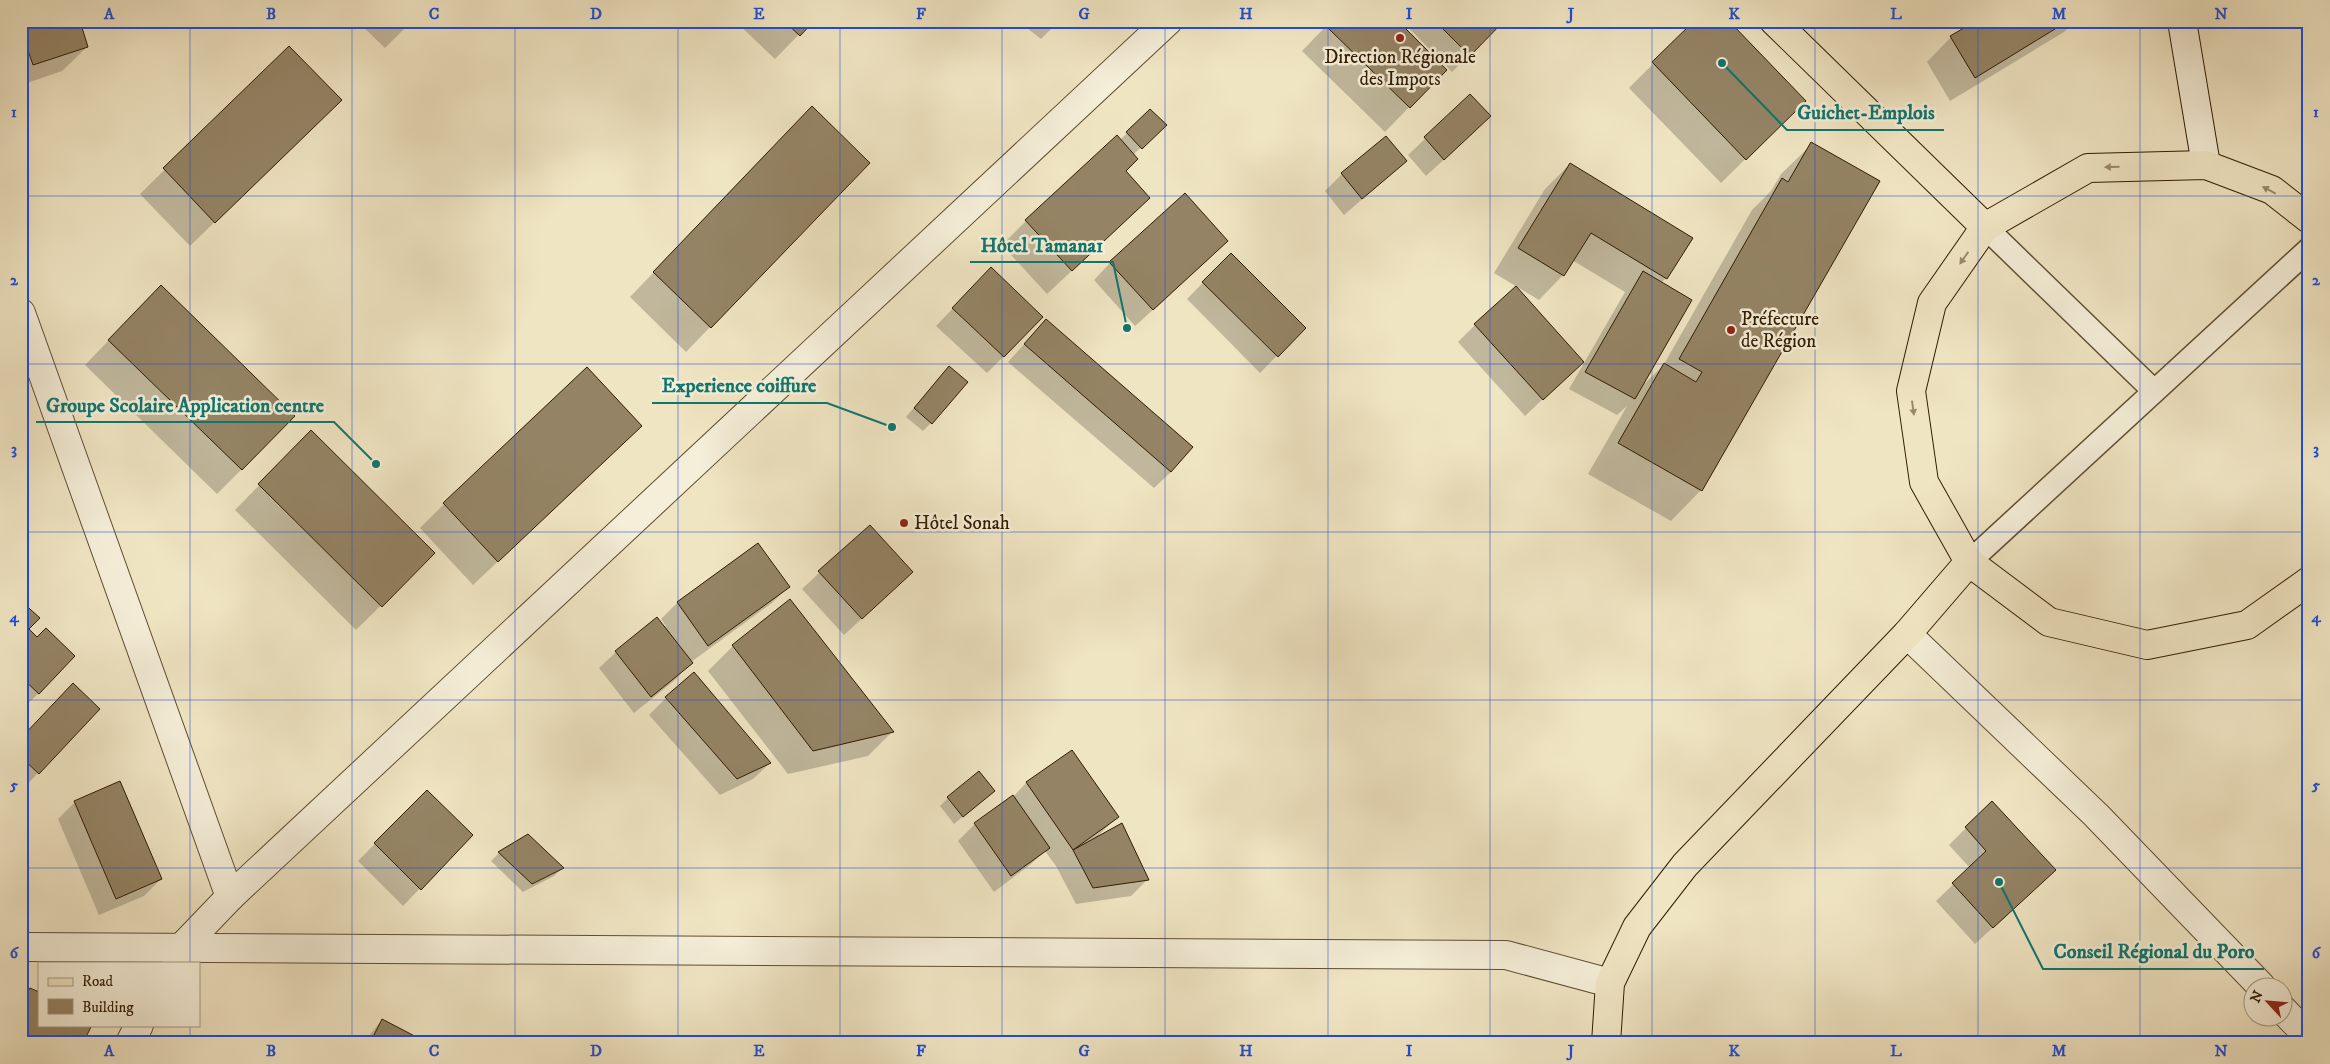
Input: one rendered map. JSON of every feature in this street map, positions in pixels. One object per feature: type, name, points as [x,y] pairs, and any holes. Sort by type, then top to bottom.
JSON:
[{"type":"main road","points":[[1774,21],[1985,228]]},
{"type":"main road","points":[[2309,219],[2272,190],[2206,165],[2088,168],[1985,228],[1932,303],[1911,391],[1924,482],[1969,562],[2049,622],[2147,645],[2246,625],[2309,581]]},
{"type":"main road","points":[[1606,1043],[1610,983],[1637,927],[1686,865],[1907,634],[1969,562]]},
{"type":"street","points":[[177,955],[230,897],[1168,21]]},
{"type":"street","points":[[2182,21],[2206,165]]},
{"type":"street","points":[[21,313],[230,897]]},
{"type":"street","points":[[1907,634],[2096,815],[2251,976]]},
{"type":"street","points":[[21,947],[177,955],[1506,955],[1610,983]]},
{"type":"street","points":[[2292,1019],[2309,1037]]},
{"type":"street","points":[[130,1043],[138,1026]]},
{"type":"lane","points":[[1985,228],[2154,391]]},
{"type":"lane","points":[[1969,562],[2309,248]]},
{"type":"building","points":[[21,21],[80,21],[88,47],[33,65],[21,30]]},
{"type":"building","points":[[784,21],[814,21],[800,36]]},
{"type":"building","points":[[1330,21],[1398,21],[1447,70],[1410,108],[1326,26]]},
{"type":"building","points":[[1435,21],[1504,21],[1470,56]]},
{"type":"building","points":[[1694,21],[1729,21],[1806,101],[1746,160],[1652,62]]},
{"type":"building","points":[[1976,21],[2068,21],[1975,78],[1950,36]]},
{"type":"building","points":[[289,46],[342,100],[215,223],[163,168]]},
{"type":"building","points":[[1470,94],[1491,116],[1444,160],[1424,137]]},
{"type":"building","points":[[812,106],[870,163],[711,328],[653,272]]},
{"type":"building","points":[[1150,109],[1167,125],[1142,149],[1126,132]]},
{"type":"building","points":[[1117,135],[1138,159],[1126,171],[1150,198],[1072,271],[1025,220]]},
{"type":"building","points":[[1386,136],[1407,161],[1362,199],[1341,173]]},
{"type":"building","points":[[1811,142],[1880,181],[1702,491],[1618,443],[1664,363],[1696,382],[1702,372],[1679,359],[1782,178],[1788,182]]},
{"type":"building","points":[[1570,163],[1693,238],[1667,279],[1591,233],[1564,276],[1518,248]]},
{"type":"building","points":[[1185,193],[1228,241],[1153,310],[1109,262]]},
{"type":"building","points":[[1231,253],[1306,328],[1278,357],[1202,282]]},
{"type":"building","points":[[991,267],[1043,317],[1004,357],[952,308]]},
{"type":"building","points":[[1643,271],[1692,300],[1635,399],[1585,372]]},
{"type":"building","points":[[161,285],[295,416],[242,470],[108,340]]},
{"type":"building","points":[[1516,286],[1584,362],[1543,400],[1474,324]]},
{"type":"building","points":[[1046,319],[1193,447],[1171,472],[1024,344]]},
{"type":"building","points":[[949,366],[968,382],[932,424],[914,408]]},
{"type":"building","points":[[587,367],[642,426],[498,562],[443,503]]},
{"type":"building","points":[[311,430],[435,553],[382,607],[258,484]]},
{"type":"building","points":[[870,525],[913,572],[862,619],[818,571]]},
{"type":"building","points":[[758,543],[790,587],[708,646],[677,602]]},
{"type":"building","points":[[790,599],[894,732],[813,751],[732,645]]},
{"type":"building","points":[[21,601],[40,618],[29,629],[37,637],[46,628],[75,656],[39,694],[21,677]]},
{"type":"building","points":[[657,617],[693,663],[651,697],[615,651]]},
{"type":"building","points":[[694,672],[771,763],[737,779],[665,697]]},
{"type":"building","points":[[73,683],[100,709],[39,774],[21,757],[21,738]]},
{"type":"building","points":[[1072,750],[1119,817],[1073,850],[1026,782]]},
{"type":"building","points":[[979,771],[995,791],[963,817],[947,797]]},
{"type":"building","points":[[120,781],[162,879],[116,899],[74,801]]},
{"type":"building","points":[[427,790],[473,835],[421,890],[374,843]]},
{"type":"building","points":[[1013,795],[1050,848],[1011,876],[974,823]]},
{"type":"building","points":[[1992,801],[2056,870],[1993,928],[1952,883],[1986,851],[1965,827]]},
{"type":"building","points":[[1122,823],[1149,880],[1093,888],[1073,850]]},
{"type":"building","points":[[528,834],[564,868],[532,884],[498,852]]},
{"type":"building","points":[[30,988],[38,992],[38,1026],[92,1026],[83,1043],[21,1043],[24,1033],[21,1032],[21,1003]]},
{"type":"building","points":[[382,1019],[428,1043],[370,1043]]},
{"type":"place","name":"Direction Régionale des Impots","points":[[1400,38]]},
{"type":"place","name":"Guichet-Emplois","points":[[1722,63]]},
{"type":"place","name":"Hôtel Tamana1","points":[[1127,328]]},
{"type":"place","name":"Préfecture de Région","points":[[1731,330]]},
{"type":"place","name":"Experience coiffure","points":[[892,427]]},
{"type":"place","name":"Groupe Scolaire Application centre","points":[[376,464]]},
{"type":"place","name":"Hôtel Sonah","points":[[904,523]]},
{"type":"place","name":"Conseil Régional du Poro","points":[[1999,882]]}]
